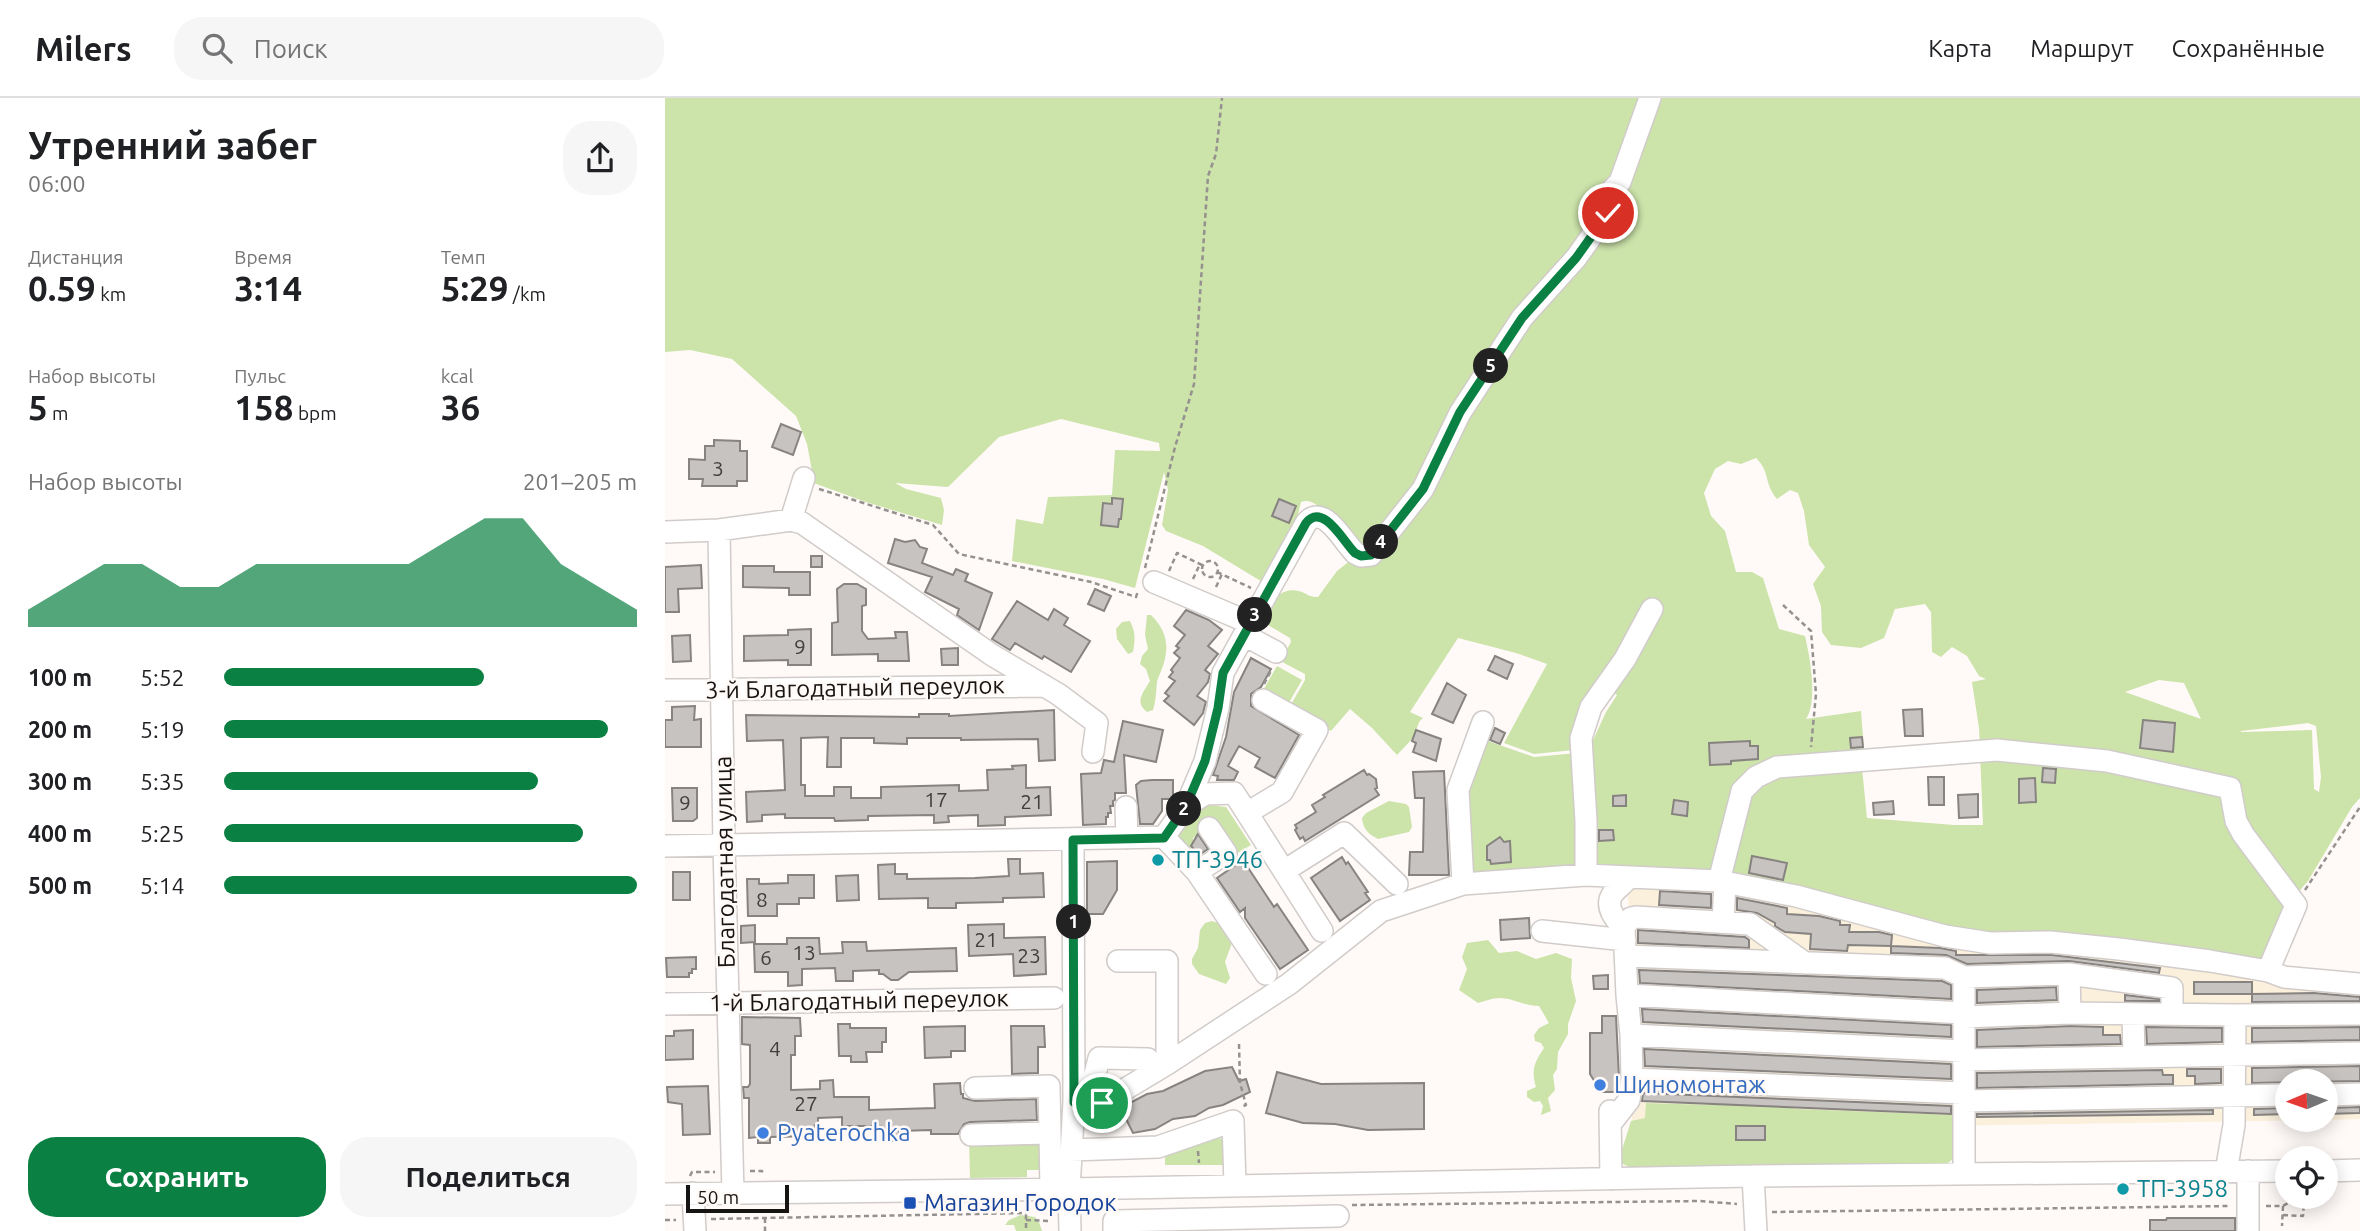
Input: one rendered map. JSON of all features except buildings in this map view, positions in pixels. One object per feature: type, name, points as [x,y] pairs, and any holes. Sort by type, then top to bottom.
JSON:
[{"type":"street","points":[[1164,838],[1186,806],[1205,761],[1218,708],[1223,673],[1308,519],[1319,516],[1326,519],[1355,553],[1371,555],[1423,489],[1460,412],[1522,318],[1576,258],[1608,213],[1609,193],[1620,182],[1650,98]]},
{"type":"street","points":[[791,520],[803,481]]},
{"type":"street","points":[[665,532],[719,530],[791,520],[802,523],[992,655],[1045,686],[1097,723],[1093,752]]},
{"type":"street","name":"Благодатная улица","points":[[719,530],[733,1193]]},
{"type":"street","points":[[1151,580],[1247,629],[1276,652]]},
{"type":"street","points":[[1585,875],[1586,821],[1581,748],[1585,723],[1591,707],[1625,659],[1652,609]]},
{"type":"street","points":[[985,687],[992,655]]},
{"type":"street","name":"3-й Благодатный переулок","points":[[665,690],[1045,686]]},
{"type":"street","points":[[1247,813],[1282,792],[1317,730],[1263,700]]},
{"type":"street","points":[[1463,884],[1458,790],[1483,722]]},
{"type":"street","points":[[1723,922],[1722,882],[1742,791],[1756,777],[1777,767],[1997,750],[2107,761],[2230,788],[2236,821],[2243,834],[2296,905],[2268,971]]},
{"type":"street","points":[[1186,806],[1205,794],[1234,793],[1322,931]]},
{"type":"street","points":[[1126,807],[1127,838]]},
{"type":"street","points":[[1197,872],[1226,853],[1209,828]]},
{"type":"street","points":[[1284,871],[1344,833],[1397,884]]},
{"type":"street","points":[[665,846],[1164,838],[1197,872],[1266,974]]},
{"type":"street","points":[[1073,840],[1081,1103]]},
{"type":"street","points":[[1081,1103],[1102,1103],[1157,1062],[1289,984],[1381,911],[1463,884],[1585,875],[1722,882],[1796,897],[1945,936],[1990,943],[2050,942],[2268,971],[2284,978],[2360,984]]},
{"type":"street","points":[[1625,941],[1610,906],[1612,895],[1628,877]]},
{"type":"street","points":[[1611,1179],[1611,1113],[1629,1100],[1632,1079],[1632,1035],[1625,941],[1631,918],[1750,924],[1805,963]]},
{"type":"street","points":[[1542,931],[1805,963],[1945,968],[1964,977],[2069,974],[2172,988],[2172,1014]]},
{"type":"street","points":[[1118,961],[1167,961],[1157,1062]]},
{"type":"street","points":[[2069,974],[2070,1013]]},
{"type":"street","points":[[1964,977],[1964,1174]]},
{"type":"street","points":[[1627,995],[1964,1015],[2360,1014]]},
{"type":"street","name":"1-й Благодатный переулок","points":[[665,1004],[1054,998]]},
{"type":"street","points":[[2133,1014],[2134,1057]]},
{"type":"street","points":[[2226,1172],[2234,1125],[2235,1015]]},
{"type":"street","points":[[1632,1035],[1963,1056],[2360,1054]]},
{"type":"street","points":[[1060,1189],[1081,1103],[1099,1058],[1157,1062]]},
{"type":"street","points":[[1632,1079],[1963,1097],[2275,1095]]},
{"type":"street","points":[[975,1088],[1049,1086],[1050,1133],[1070,1231]]},
{"type":"street","points":[[2338,1095],[2360,1094]]},
{"type":"street","points":[[1071,1150],[1158,1147],[1233,1121],[1235,1185]]},
{"type":"street","points":[[971,1135],[1050,1133]]},
{"type":"street","points":[[2338,1171],[2360,1170]]},
{"type":"street","points":[[2248,1171],[2248,1231]]},
{"type":"street","points":[[665,1194],[1753,1176],[2275,1171]]},
{"type":"street","points":[[1753,1176],[1755,1216]]},
{"type":"street","points":[[1276,1185],[1277,1217]]},
{"type":"street","points":[[693,1193],[694,1225]]},
{"type":"street","points":[[1114,1231],[1114,1221],[1277,1217],[1342,1211]]},
{"type":"path","points":[[1151,580],[1175,447],[1194,384],[1208,176],[1216,154],[1222,98]]},
{"type":"path","points":[[803,481],[933,525],[959,554],[1091,582],[1136,597],[1177,554],[1201,565]]},
{"type":"path","points":[[1193,579],[1201,565],[1207,561],[1212,561],[1218,567],[1217,572],[1213,576],[1205,576],[1201,565]]},
{"type":"path","points":[[1217,572],[1251,588]]},
{"type":"path","points":[[1216,587],[1222,574]]},
{"type":"path","points":[[1783,606],[1811,631],[1816,694],[1809,764]]},
{"type":"path","points":[[1263,700],[1257,696],[1280,654],[1276,652]]},
{"type":"path","points":[[2296,905],[2360,807]]},
{"type":"path","points":[[1234,1110],[1246,1105],[1240,1083],[1239,1044]]},
{"type":"path","points":[[1342,1211],[1700,1201],[1755,1216],[2275,1206]]},
{"type":"path","points":[[2282,1226],[2283,1209]]},
{"type":"path","points":[[2283,1215],[2304,1216],[2304,1209]]},
{"type":"path","points":[[665,1220],[694,1225],[765,1218],[1026,1213],[1026,1231]]},
{"type":"path","points":[[765,1218],[765,1231]]},
{"type":"path","points":[[1026,1220],[1050,1221]]},
{"type":"shaded area","points":[[1628,883],[1733,886],[1966,933],[2360,978],[2360,1119],[2338,1120],[2338,1069],[2275,1069],[2275,1121],[1632,1131]]},
{"type":"green space","points":[[665,98],[2360,98],[2360,798],[2294,900],[2265,965],[1988,935],[1755,877],[1592,871],[1469,879],[1466,787],[1488,741],[1534,757],[1577,753],[1589,749],[1617,695],[1602,685],[1581,719],[1574,723],[1574,750],[1534,754],[1504,743],[1547,664],[1458,638],[1410,712],[1423,718],[1414,737],[1397,755],[1350,709],[1331,731],[1289,708],[1305,680],[1305,674],[1281,660],[1291,642],[1290,638],[1261,621],[1281,593],[1294,590],[1318,597],[1337,571],[1352,559],[1331,521],[1317,505],[1309,501],[1301,502],[1297,519],[1264,583],[1203,546],[1166,531],[1162,525],[1168,490],[1164,472],[1135,588],[1012,561],[1016,519],[1043,524],[1048,497],[1112,495],[1115,450],[1160,451],[1159,443],[1061,419],[999,437],[948,487],[895,483],[906,489],[941,498],[944,510],[942,525],[808,481],[812,471],[807,444],[796,416],[732,359],[690,350],[665,352]],"holes":[[[1756,458],[1764,468],[1770,488],[1777,499],[1790,490],[1798,493],[1804,511],[1809,545],[1825,567],[1813,584],[1821,606],[1822,632],[1831,645],[1861,648],[1884,638],[1895,609],[1925,604],[1931,612],[1932,652],[1941,657],[1952,647],[1967,656],[1979,676],[1986,679],[1972,682],[1979,728],[1983,825],[1867,818],[1862,768],[1864,749],[1861,711],[1806,719],[1810,711],[1812,690],[1805,636],[1779,629],[1763,578],[1752,572],[1736,572],[1725,531],[1711,516],[1704,493],[1715,469],[1728,461],[1741,464]],[[2159,680],[2184,683],[2201,719],[2125,692]],[[2308,723],[2316,726],[2321,777],[2319,792],[2314,789],[2312,730],[2241,731]]]},
{"type":"green space","points":[[1147,615],[1151,615],[1160,626],[1166,645],[1154,707],[1147,712],[1140,701],[1150,681],[1146,669],[1140,664],[1148,649],[1145,635]]},
{"type":"green space","points":[[1130,621],[1135,640],[1133,652],[1128,654],[1117,639],[1116,629],[1122,622]]},
{"type":"green space","points":[[1277,666],[1302,680],[1287,706],[1262,692]]},
{"type":"green space","points":[[1389,801],[1409,807],[1412,827],[1409,832],[1378,839],[1367,831],[1362,818]]},
{"type":"green space","points":[[1201,804],[1226,807],[1251,845],[1234,855],[1213,825],[1193,838],[1193,854],[1174,839]]},
{"type":"green space","points":[[1212,921],[1221,924],[1232,943],[1225,962],[1230,978],[1226,984],[1199,974],[1192,964],[1198,948],[1200,930],[1205,923]]},
{"type":"green space","points":[[1488,940],[1499,953],[1517,951],[1536,959],[1556,953],[1572,959],[1571,978],[1576,1001],[1568,1024],[1568,1034],[1558,1052],[1557,1069],[1553,1075],[1555,1090],[1548,1098],[1551,1111],[1541,1115],[1543,1106],[1540,1101],[1534,1102],[1527,1097],[1527,1091],[1536,1087],[1534,1067],[1544,1048],[1541,1043],[1535,1041],[1534,1035],[1539,1028],[1549,1023],[1539,1006],[1500,998],[1478,1003],[1459,990],[1467,969],[1462,957],[1467,943]]},
{"type":"green space","points":[[1722,1102],[1777,1104],[1796,1109],[1954,1115],[1954,1158],[1947,1164],[1631,1168],[1621,1163],[1620,1156],[1631,1121],[1645,1118],[1646,1103],[1708,1105]]},
{"type":"green space","points":[[1217,1137],[1224,1140],[1227,1165],[1165,1165],[1165,1154]]},
{"type":"green space","points":[[1040,1138],[1045,1170],[1027,1170],[1027,1177],[970,1178],[969,1140]]},
{"type":"green space","points":[[1021,1215],[1035,1217],[1042,1231],[1016,1231],[1014,1225],[1005,1225],[1009,1220]]},
{"type":"place","name":"ТП-3946","points":[[1158,860]]},
{"type":"place","name":"Шиномонтаж","points":[[1600,1085]]},
{"type":"place","name":"Pyaterochka","points":[[763,1133]]},
{"type":"place","name":"ТП-3958","points":[[2123,1189]]},
{"type":"place","name":"Магазин Городок","points":[[910,1203]]},
{"type":"route","points":[[1102,1103],[1074,1102],[1073,840],[1164,838],[1186,806],[1205,761],[1218,708],[1223,673],[1308,519],[1313,516],[1326,519],[1355,553],[1361,556],[1371,555],[1423,489],[1460,412],[1522,318],[1576,258],[1608,213]]}]
